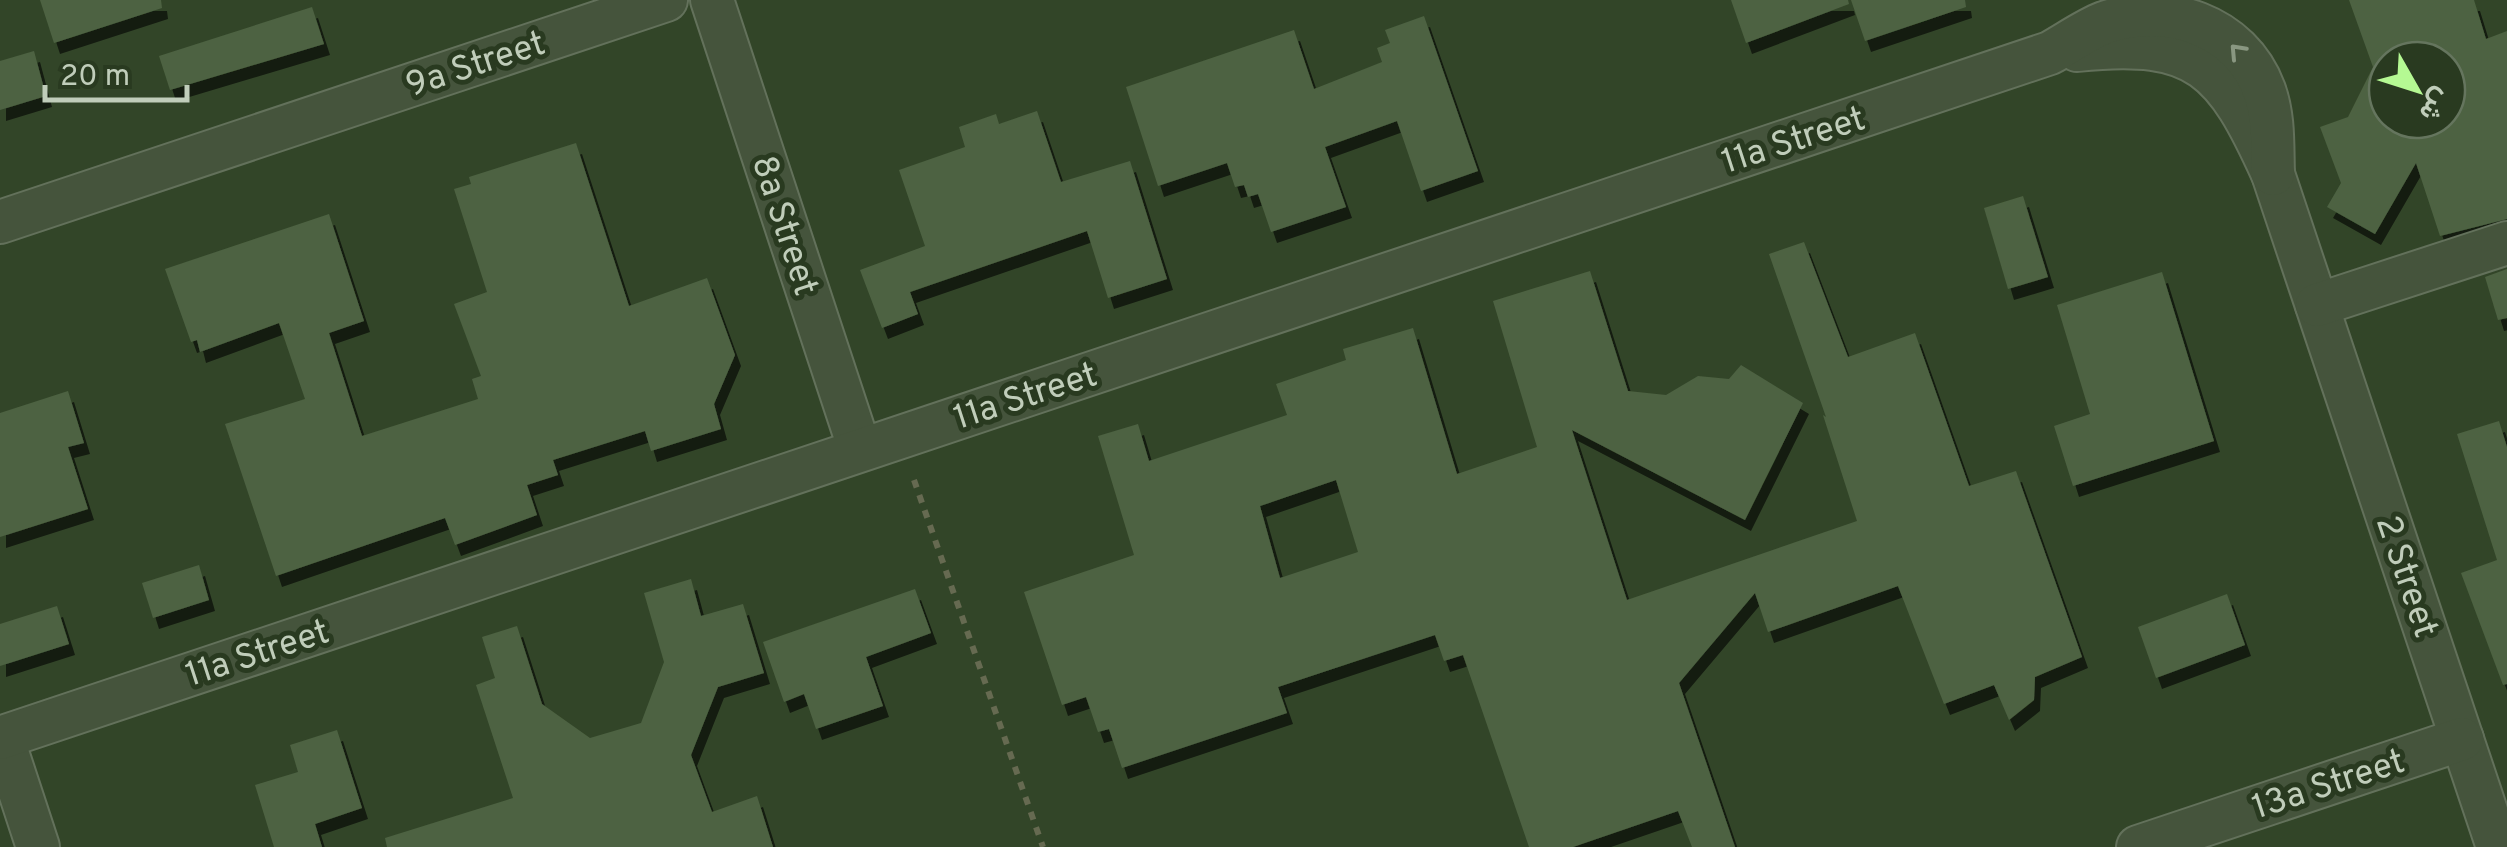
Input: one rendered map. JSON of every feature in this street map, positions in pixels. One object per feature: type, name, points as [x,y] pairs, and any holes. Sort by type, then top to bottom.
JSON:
[{"type":"street","name":"9a Street","points":[[0,222],[666,0]]},
{"type":"street","name":"8a Street","points":[[712,0],[880,444]]},
{"type":"street","name":"11a Street","points":[[1,738],[2050,53],[2133,45],[2190,60],[2216,78],[2236,100],[2273,174],[2317,305]]},
{"type":"street","points":[[2317,305],[2507,243]]},
{"type":"street","name":"2 Street","points":[[2317,305],[2498,847]]},
{"type":"street","points":[[1,738],[38,847]]},
{"type":"street","name":"13a Street","points":[[2138,847],[2462,738]]},
{"type":"path","points":[[880,444],[1043,847]]},
{"type":"building","points":[[40,0],[161,0],[162,8],[54,43]]},
{"type":"building","points":[[1731,0],[1848,0],[1849,4],[1746,43]]},
{"type":"building","points":[[1851,0],[1965,0],[1966,7],[1865,41]]},
{"type":"building","points":[[2349,0],[2474,0],[2486,39],[2507,31],[2507,219],[2440,236],[2416,163],[2375,234],[2327,207],[2341,183],[2320,127],[2348,117],[2367,79],[2367,140],[2467,140],[2467,40],[2367,40],[2367,50]]},
{"type":"building","points":[[312,7],[324,44],[170,90],[159,56]]},
{"type":"building","points":[[1424,16],[1478,171],[1421,191],[1397,121],[1325,147],[1346,207],[1271,232],[1258,194],[1248,197],[1244,185],[1235,187],[1227,163],[1158,186],[1126,87],[1294,30],[1314,89],[1382,62],[1377,48],[1390,43],[1385,30]]},
{"type":"building","points":[[34,51],[46,96],[0,110],[0,61]]},
{"type":"building","points":[[1037,111],[1061,182],[1130,161],[1167,279],[1108,298],[1087,231],[910,292],[918,314],[882,328],[860,270],[925,246],[899,170],[965,147],[959,127],[996,114],[999,124]]},
{"type":"building","points":[[576,143],[629,306],[707,278],[735,355],[714,404],[721,429],[651,451],[645,431],[553,460],[558,475],[527,485],[537,515],[455,545],[445,518],[276,576],[225,424],[305,399],[279,323],[200,352],[197,340],[191,342],[165,269],[329,214],[364,321],[329,333],[362,436],[478,399],[472,379],[481,376],[454,304],[487,292],[454,189],[471,184],[469,177]]},
{"type":"building","points":[[2023,196],[2048,277],[2008,289],[1984,208]]},
{"type":"building","points":[[1804,242],[1848,357],[1915,333],[1969,486],[2016,471],[2082,657],[2035,677],[2034,700],[2009,720],[1994,685],[1944,704],[1898,586],[1768,632],[1755,593],[1679,683],[1735,847],[1692,847],[1678,811],[1573,847],[1529,847],[1463,655],[1444,661],[1435,635],[1278,687],[1287,713],[1122,768],[1109,729],[1098,732],[1086,697],[1062,705],[1024,592],[1134,555],[1098,436],[1138,424],[1149,461],[1287,415],[1276,384],[1346,360],[1343,349],[1413,328],[1457,474],[1537,447],[1493,301],[1590,271],[1628,391],[1666,395],[1698,376],[1729,379],[1741,365],[1803,403],[1745,520],[1572,430],[1627,600],[1857,521],[1823,415],[1826,417],[1769,254]],"holes":[[[1336,480],[1358,552],[1280,578],[1260,506]]]},
{"type":"building","points":[[2507,269],[2507,318],[2498,320],[2485,277]]},
{"type":"building","points":[[2162,272],[2214,441],[2073,486],[2054,426],[2090,414],[2057,305]]},
{"type":"building","points":[[68,391],[84,443],[68,447],[88,509],[0,537],[0,413]]},
{"type":"building","points":[[2499,421],[2507,447],[2507,684],[2503,685],[2461,573],[2497,560],[2457,434]]},
{"type":"building","points":[[199,565],[209,600],[153,618],[142,583]]},
{"type":"building","points":[[691,579],[701,616],[743,604],[764,673],[718,687],[691,755],[712,812],[757,796],[773,847],[387,847],[385,838],[513,798],[476,685],[495,678],[482,637],[517,626],[542,704],[590,738],[641,723],[664,662],[644,593]]},
{"type":"building","points":[[915,589],[931,633],[866,657],[883,706],[816,729],[804,694],[784,702],[763,642]]},
{"type":"building","points":[[2227,594],[2245,645],[2156,678],[2138,627]]},
{"type":"building","points":[[57,606],[69,644],[0,666],[0,624]]},
{"type":"building","points":[[337,730],[362,808],[315,824],[322,847],[274,847],[255,785],[298,772],[290,745]]}]
